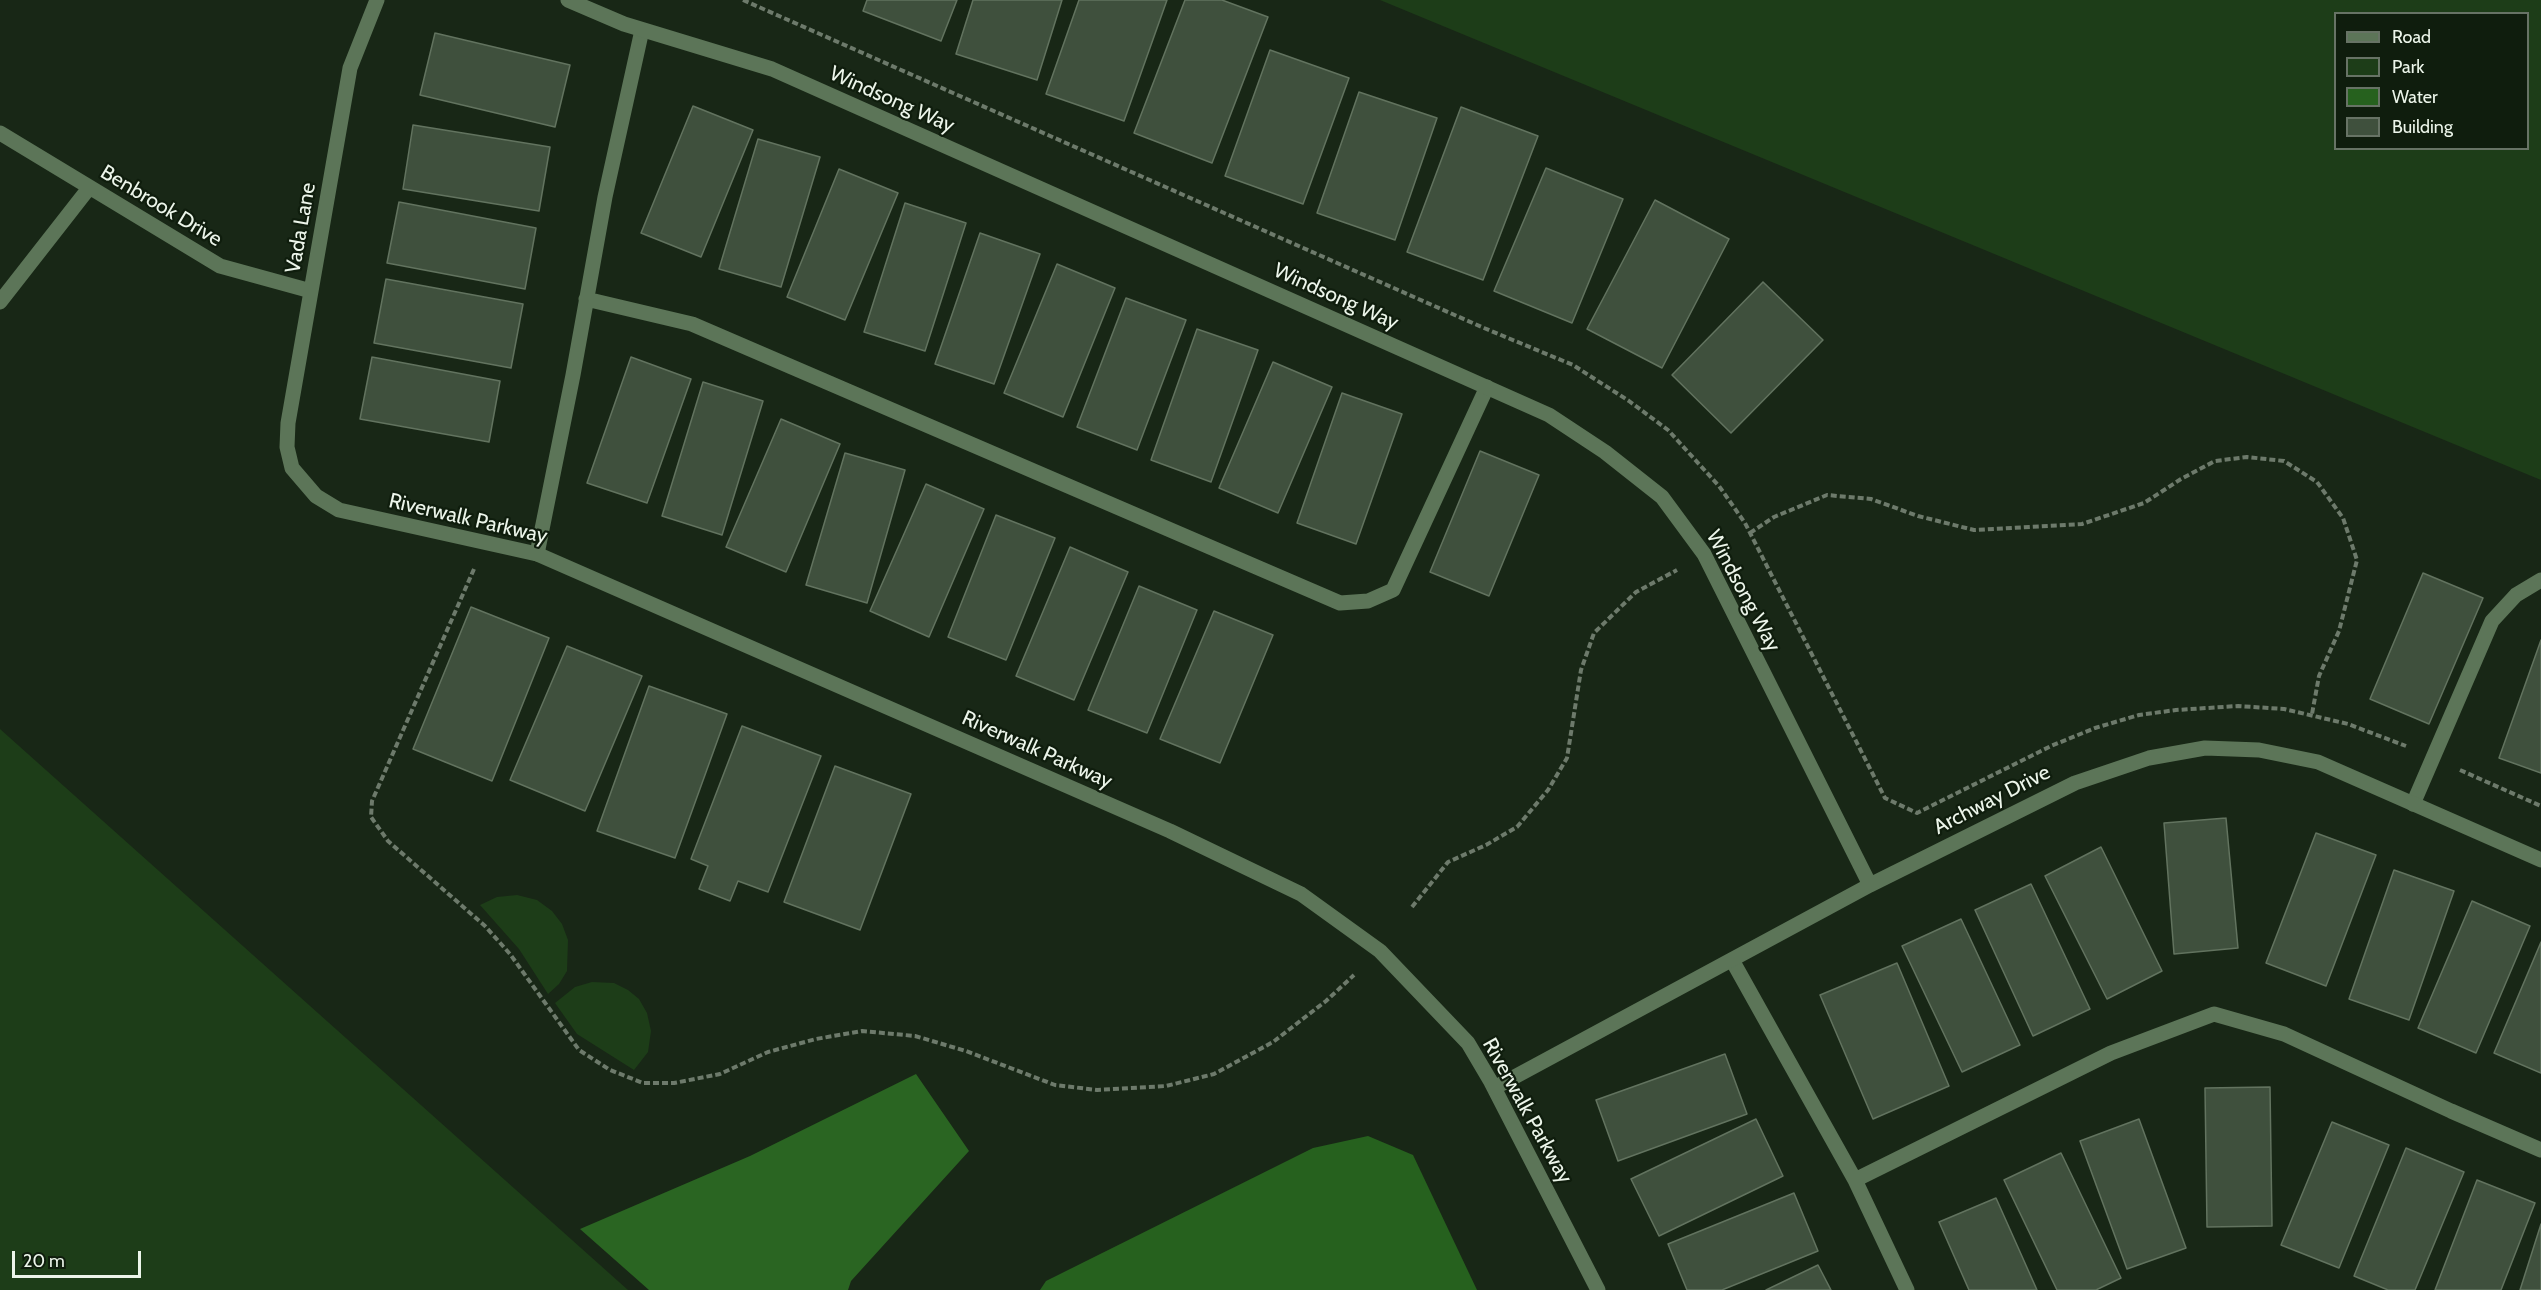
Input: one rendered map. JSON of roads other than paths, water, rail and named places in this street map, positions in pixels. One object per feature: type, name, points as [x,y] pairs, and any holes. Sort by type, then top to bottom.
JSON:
[{"type":"street","name":"Vada Lane","points":[[292,468],[287,447],[288,423],[350,68],[377,0]]},
{"type":"street","name":"Windsong Way","points":[[568,0],[642,30],[772,69],[1549,415],[1605,452],[1662,497],[1704,554],[1870,885]]},
{"type":"street","points":[[537,554],[605,197],[642,30]]},
{"type":"street","name":"Benbrook Drive","points":[[0,133],[220,266],[311,291]]},
{"type":"street","points":[[0,302],[89,188]]},
{"type":"street","points":[[586,299],[692,324],[1340,603],[1368,601],[1394,590],[1487,387]]},
{"type":"street","name":"Riverwalk Parkway","points":[[292,468],[316,496],[339,510],[537,554],[1170,831],[1301,894],[1380,951],[1468,1043],[1494,1088],[1598,1290]]},
{"type":"street","points":[[2413,804],[2492,621],[2516,595],[2541,580]]},
{"type":"street","name":"Archway Drive","points":[[1494,1088],[1870,885],[2075,783],[2149,758],[2205,748],[2259,750],[2318,762],[2541,860]]},
{"type":"street","points":[[1732,960],[1855,1180],[1907,1290]]},
{"type":"street","points":[[1855,1180],[2111,1053],[2214,1014],[2284,1034],[2541,1150]]},
{"type":"water","points":[[1368,1136],[1413,1155],[1477,1290],[1040,1290],[1046,1281],[1313,1148]]}]
